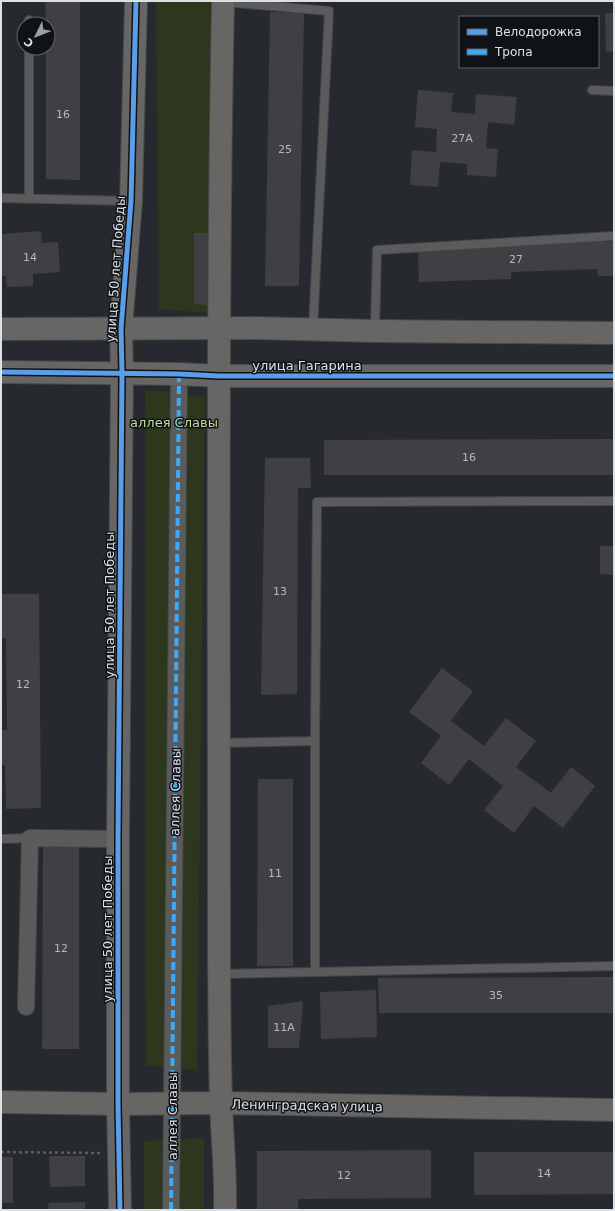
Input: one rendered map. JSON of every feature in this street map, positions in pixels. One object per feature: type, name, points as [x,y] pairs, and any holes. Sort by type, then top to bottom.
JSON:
[{"type":"street","name":"улица 50 лет Победы","points":[[120,1210],[118,1104],[118,839],[122,373],[121,330],[131,201],[136,1]]},
{"type":"street","points":[[223,2],[219,328],[219,974],[221,1103],[226,1178],[225,1210]]},
{"type":"street","points":[[1,329],[121,330],[219,328],[614,333]]},
{"type":"street","name":"улица Гагарина","points":[[1,372],[178,374],[219,376],[614,376]]},
{"type":"street","name":"аллея Славы","points":[[171,1210],[178,374]]},
{"type":"street","points":[[26,1007],[30,838],[118,839]]},
{"type":"street","name":"Ленинградская улица","points":[[1,1102],[118,1104],[172,1102],[614,1110]]},
{"type":"lane","points":[[223,2],[329,11],[313,329]]},
{"type":"lane","points":[[29,56],[29,199]]},
{"type":"lane","points":[[592,90],[614,91]]},
{"type":"lane","points":[[1,198],[131,201]]},
{"type":"lane","points":[[375,331],[378,250],[614,236]]},
{"type":"lane","points":[[315,972],[317,502],[614,502]]},
{"type":"lane","points":[[219,743],[315,741]]},
{"type":"lane","points":[[1,839],[30,838]]},
{"type":"lane","points":[[219,974],[614,966]]},
{"type":"path","points":[[1,1152],[120,1153]]},
{"type":"green space","points":[[156,1],[212,1],[207,313],[159,309]]},
{"type":"green space","name":"аллея Славы","points":[[145,390],[205,396],[197,1070],[146,1065]]},
{"type":"green space","points":[[204,1138],[204,1210],[144,1210],[144,1141]]},
{"type":"building","points":[[45,1],[80,1],[80,180],[46,179],[46,56],[56,56],[56,16],[46,16]]},
{"type":"building","points":[[270,12],[304,13],[299,286],[265,286]]},
{"type":"building","points":[[605,13],[614,13],[614,51],[606,52]]},
{"type":"building","points":[[418,90],[453,93],[451,112],[475,114],[476,94],[517,97],[514,125],[488,122],[486,148],[498,149],[496,177],[467,175],[467,164],[440,162],[438,187],[410,185],[412,150],[436,152],[437,129],[415,127]]},
{"type":"building","points":[[41,231],[42,243],[58,242],[60,272],[33,274],[33,286],[7,287],[6,276],[1,276],[1,234]]},
{"type":"building","points":[[194,233],[211,233],[210,305],[194,304]]},
{"type":"building","points":[[603,236],[604,242],[614,241],[614,276],[598,276],[597,269],[511,272],[511,279],[419,282],[418,250],[509,247],[509,239]]},
{"type":"building","points":[[614,439],[614,475],[324,475],[324,440]]},
{"type":"building","points":[[265,458],[310,458],[311,488],[298,488],[297,694],[261,695]]},
{"type":"building","points":[[600,546],[614,546],[614,575],[600,574]]},
{"type":"building","points":[[1,594],[39,594],[41,808],[6,809],[5,765],[1,765],[1,730],[7,730],[6,638],[1,638]]},
{"type":"building","points":[[442,668],[473,691],[451,721],[484,746],[506,718],[536,741],[516,767],[551,793],[571,767],[595,786],[563,828],[534,806],[514,833],[484,810],[503,786],[469,759],[449,785],[421,763],[441,736],[409,712]]},
{"type":"building","points":[[258,779],[293,779],[293,966],[257,966]]},
{"type":"building","points":[[43,846],[79,846],[79,1049],[42,1049]]},
{"type":"building","points":[[614,977],[614,1013],[379,1013],[378,978]]},
{"type":"building","points":[[376,990],[377,1037],[321,1039],[320,992]]},
{"type":"building","points":[[303,1001],[299,1048],[268,1048],[268,1006]]},
{"type":"building","points":[[431,1150],[431,1198],[298,1199],[298,1210],[257,1210],[257,1151]]},
{"type":"building","points":[[474,1152],[614,1152],[614,1194],[474,1195]]},
{"type":"building","points":[[49,1156],[85,1156],[85,1186],[50,1187]]},
{"type":"building","points":[[1,1157],[13,1157],[13,1203],[1,1203]]},
{"type":"building","points":[[85,1202],[85,1210],[49,1210],[48,1203]]},
{"type":"marked path","points":[[171,1210],[179,374]]},
{"type":"cycle path","points":[[120,1210],[118,1104],[118,839],[122,373],[121,329],[131,201],[136,1]]},
{"type":"cycle path","points":[[1,372],[179,374],[219,376],[614,376]]}]
